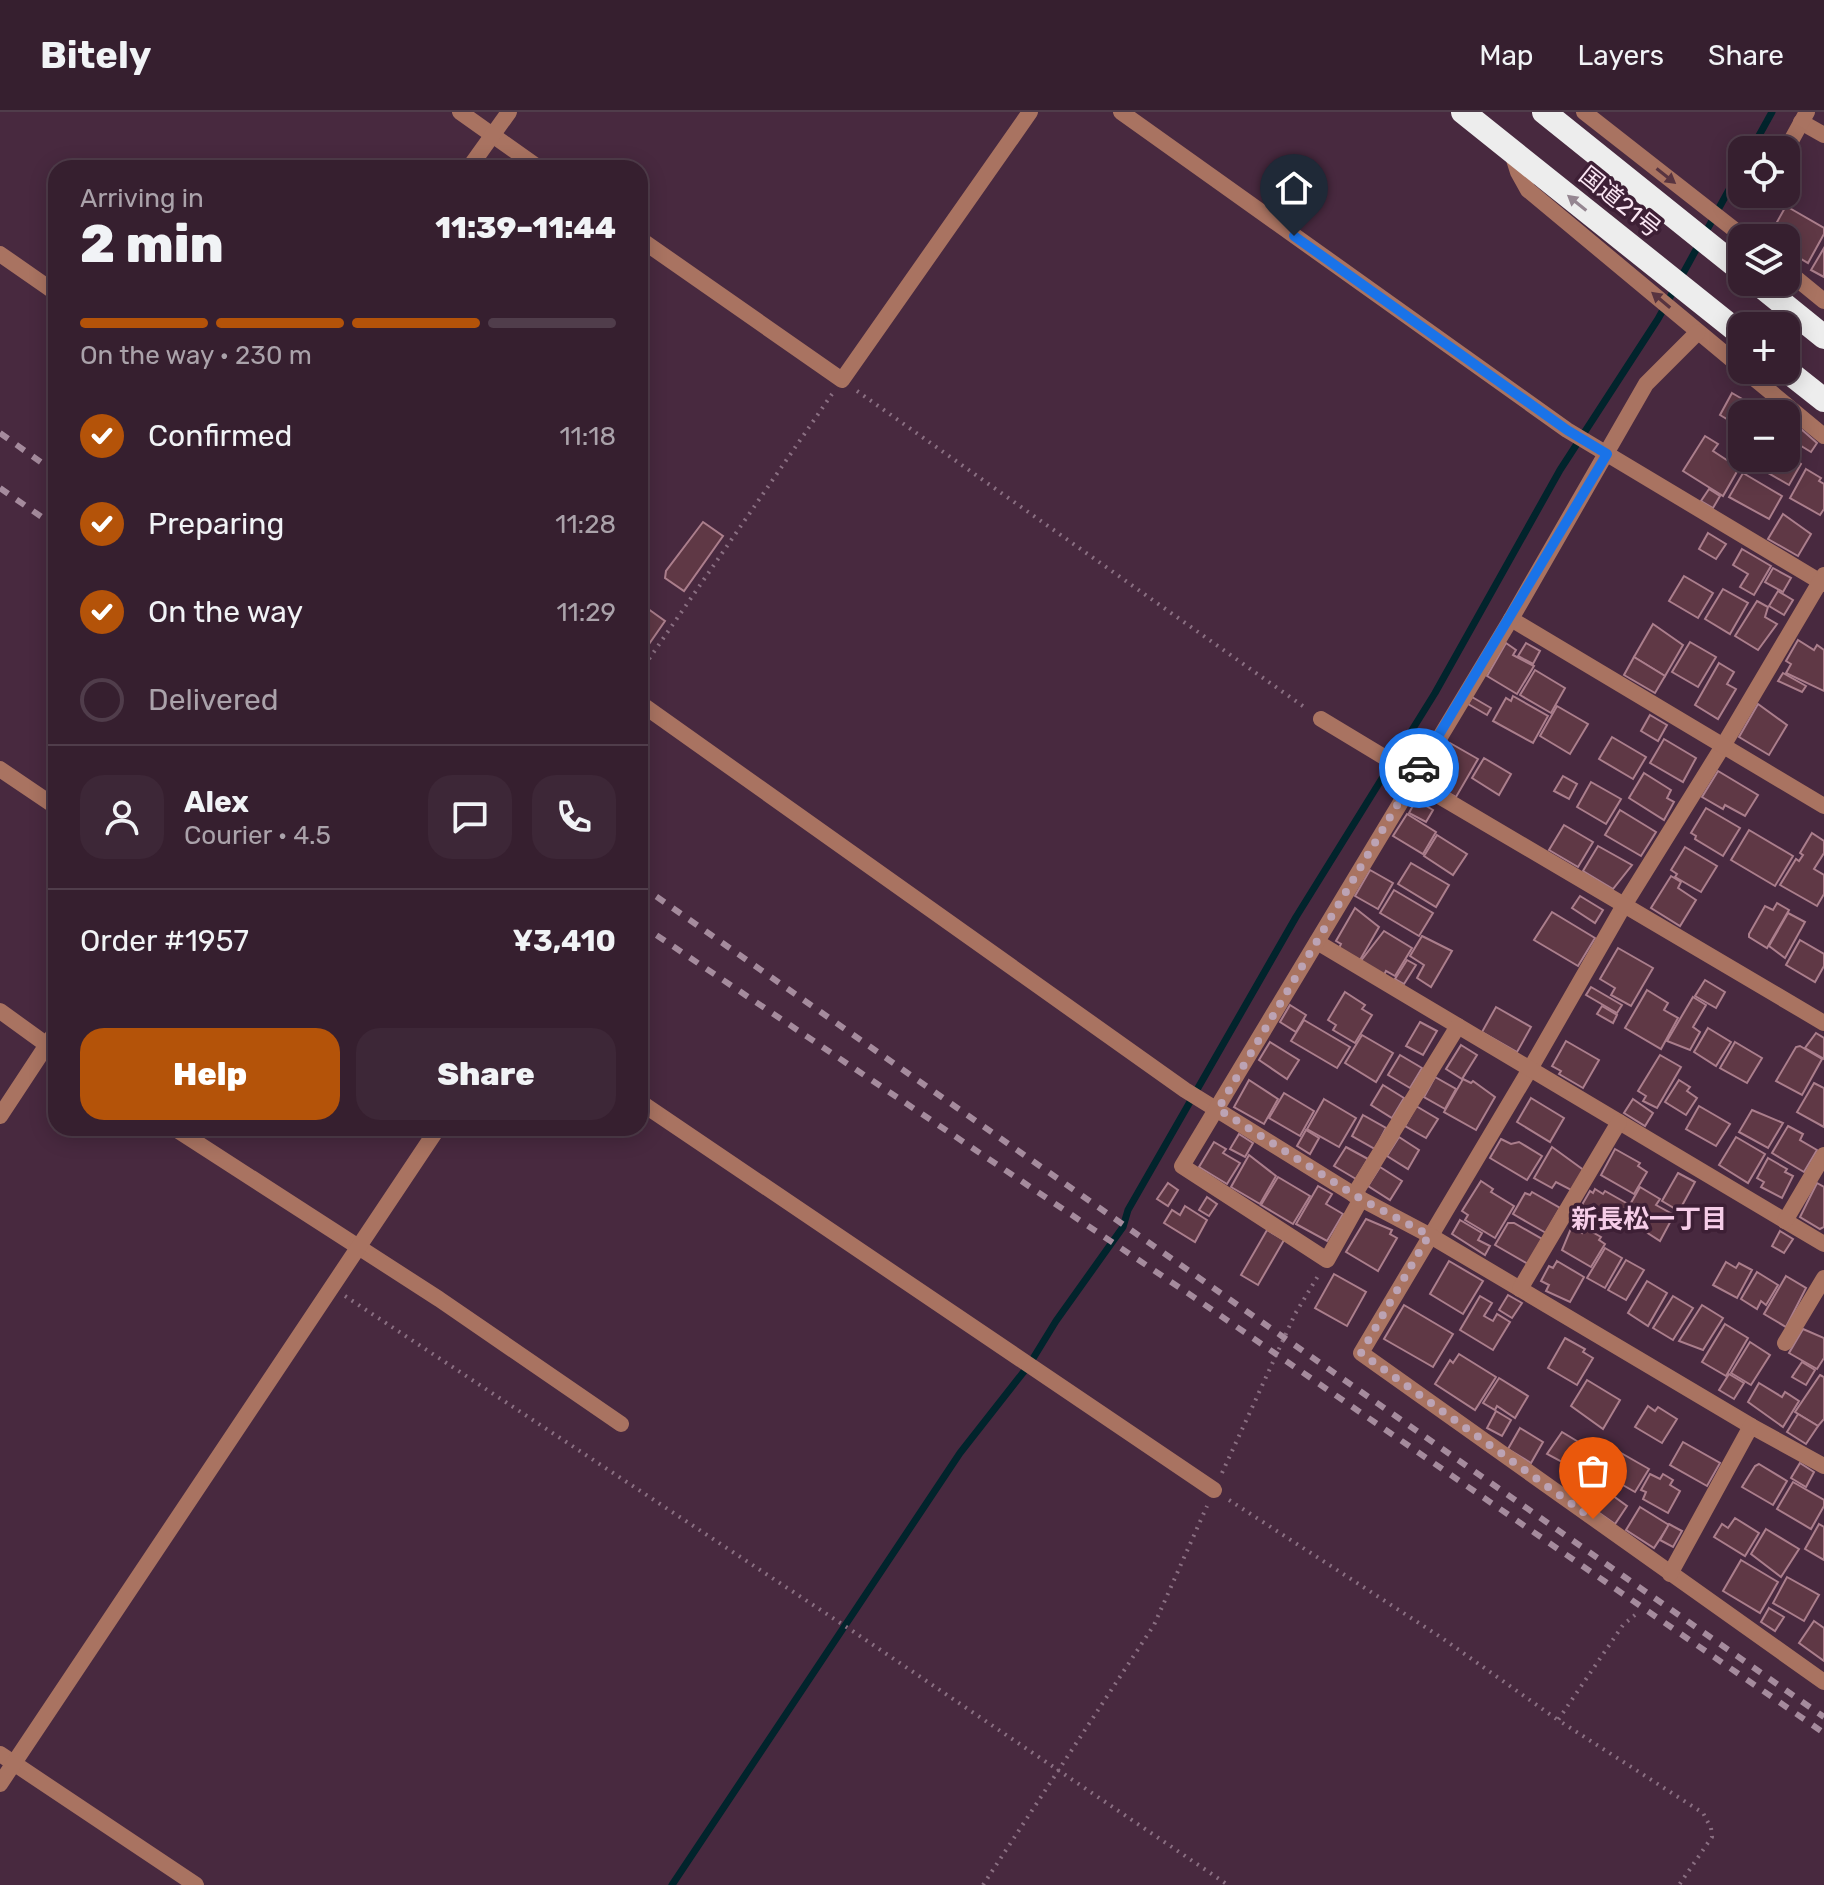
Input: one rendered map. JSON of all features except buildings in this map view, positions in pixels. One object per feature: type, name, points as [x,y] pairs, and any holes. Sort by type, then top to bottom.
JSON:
[{"type":"highway","name":"国道21号","points":[[1463,112],[1728,324]]},
{"type":"highway","name":"国道21号","points":[[1544,112],[1728,259]]},
{"type":"highway","points":[[1773,296],[1824,337]]},
{"type":"highway","points":[[1800,381],[1824,400]]},
{"type":"street","points":[[460,112],[528,160]]},
{"type":"street","points":[[475,160],[509,112]]},
{"type":"street","points":[[648,245],[842,380],[1030,112]]},
{"type":"street","points":[[1121,112],[1567,430],[1823,580],[1623,907],[1361,1353],[1824,1682]]},
{"type":"street","points":[[1584,112],[1728,225]]},
{"type":"street","points":[[1794,136],[1804,117],[1824,135]]},
{"type":"street","points":[[1512,151],[1518,172],[1528,190],[1728,357]]},
{"type":"street","points":[[0,254],[48,287]]},
{"type":"street","points":[[1800,281],[1824,301]]},
{"type":"street","points":[[1458,1026],[1357,1197],[1327,1260],[1182,1166],[1213,1106],[1317,942],[1408,775],[1511,619],[1646,384],[1698,332]]},
{"type":"street","points":[[1761,384],[1824,436]]},
{"type":"street","points":[[1511,619],[1824,806]]},
{"type":"street","points":[[648,709],[1185,1090],[1357,1197],[1429,1235],[1824,1466]]},
{"type":"street","points":[[1321,719],[1623,907],[1824,1023]]},
{"type":"street","points":[[0,769],[48,802]]},
{"type":"street","points":[[1317,942],[1824,1244]]},
{"type":"street","points":[[0,1011],[48,1039]]},
{"type":"street","points":[[0,1116],[48,1049]]},
{"type":"street","points":[[648,1107],[1214,1490]]},
{"type":"street","points":[[1520,1289],[1619,1122]]},
{"type":"street","points":[[186,1136],[439,1299],[621,1424]]},
{"type":"street","points":[[0,1784],[7,1759],[333,1288],[433,1136]]},
{"type":"street","points":[[1785,1221],[1824,1155]]},
{"type":"street","points":[[1785,1343],[1824,1278]]},
{"type":"street","points":[[1670,1574],[1751,1426]]},
{"type":"street","points":[[7,1759],[196,1885]]},
{"type":"path","points":[[648,660],[842,380],[1321,719]]},
{"type":"path","points":[[983,1885],[1154,1625],[1295,1314],[1327,1260]]},
{"type":"path","points":[[333,1288],[854,1632],[1228,1885]]},
{"type":"path","points":[[1214,1490],[1703,1813],[1712,1837],[1679,1885]]},
{"type":"path","points":[[1558,1720],[1623,1625],[1635,1615]]},
{"type":"waterway","points":[[1759,136],[1772,112]]},
{"type":"waterway","points":[[672,1885],[960,1453],[1029,1365],[1056,1321],[1123,1227],[1128,1210],[1296,917],[1435,693],[1560,470],[1658,319],[1728,192]]},
{"type":"railway","points":[[0,433],[48,467]]},
{"type":"railway","points":[[0,488],[48,521]]},
{"type":"railway","points":[[648,891],[1824,1717]]},
{"type":"railway","points":[[648,929],[1195,1298],[1824,1733]]},
{"type":"way so far","points":[[1419,768],[1218,1109],[1361,1199],[1429,1235],[1361,1353],[1593,1519]]},
{"type":"district","name":"新長松一丁目","points":[[1649,1219]]},
{"type":"route","points":[[1294,236],[1567,430],[1607,454],[1419,768]]}]
